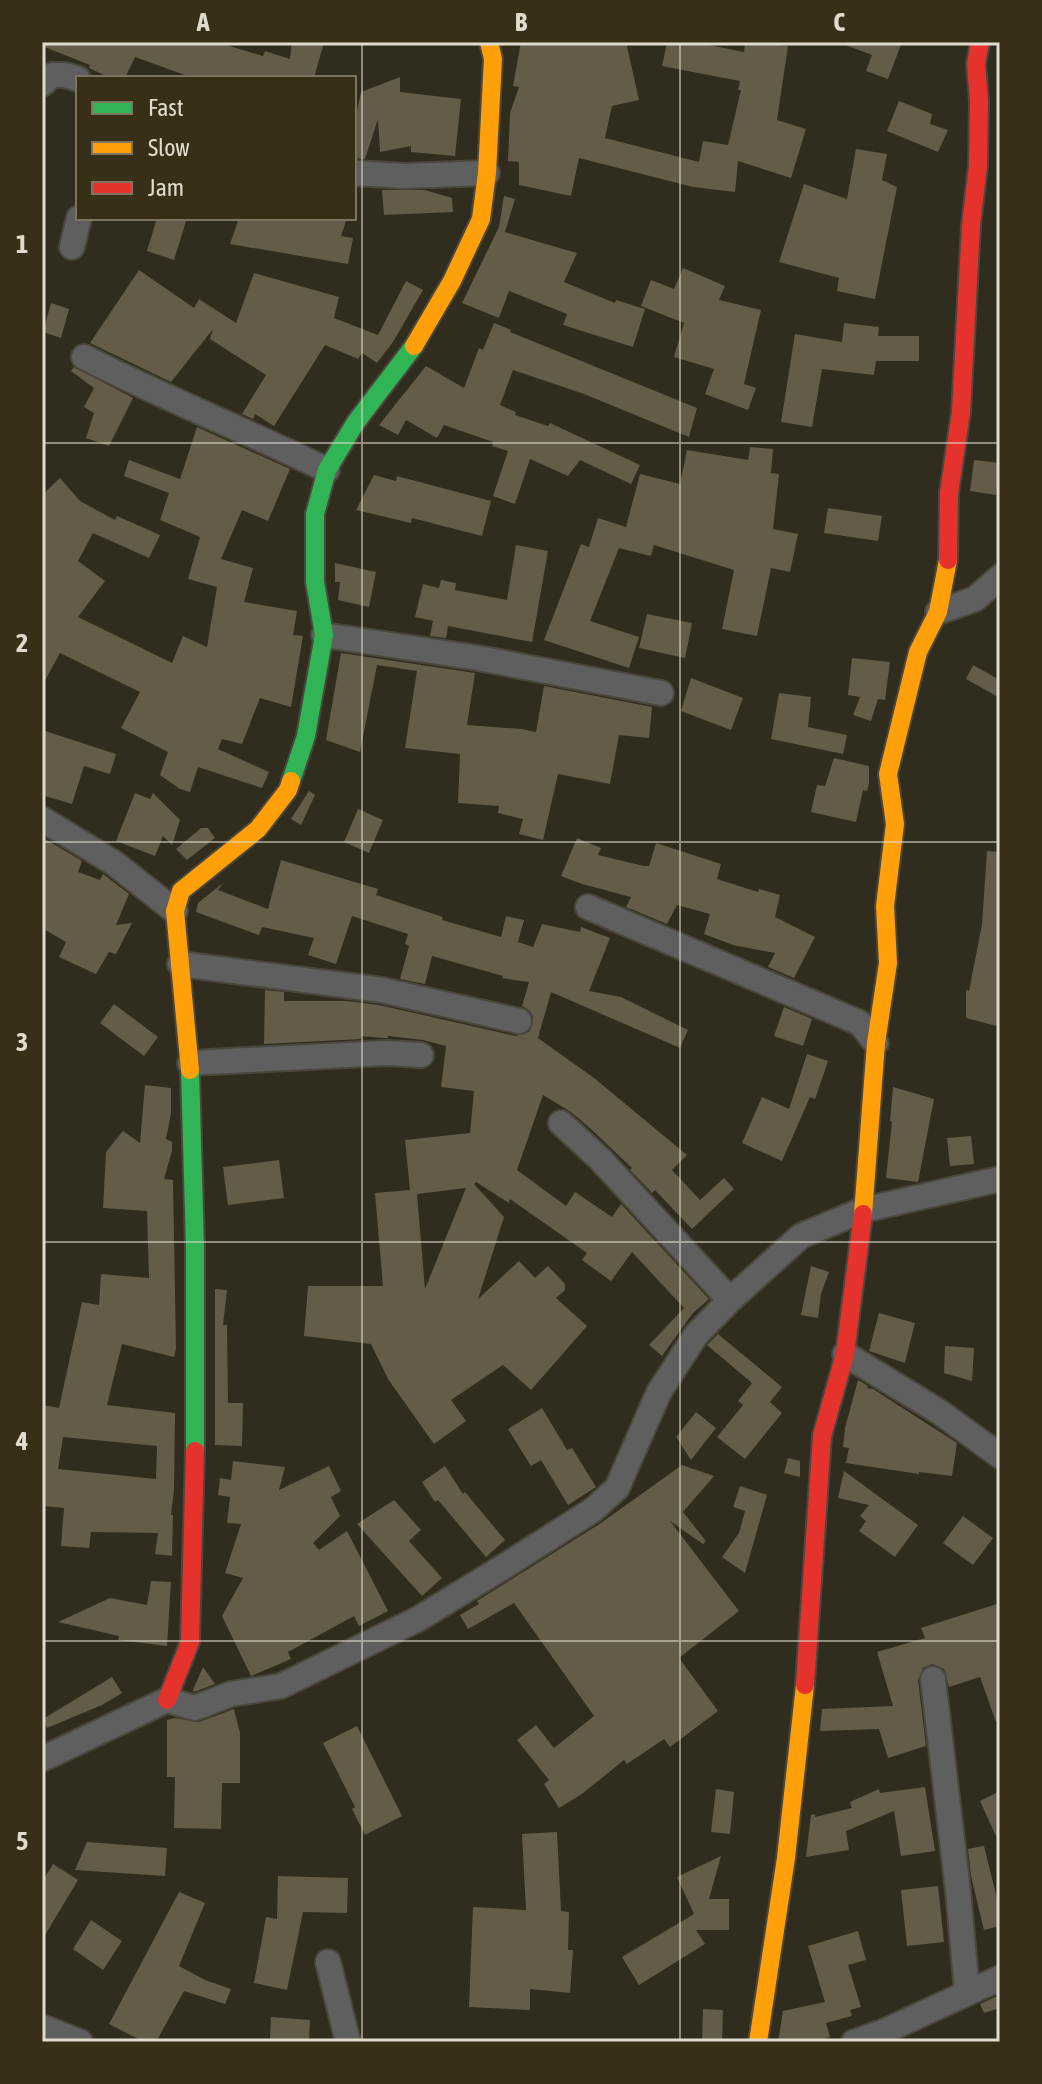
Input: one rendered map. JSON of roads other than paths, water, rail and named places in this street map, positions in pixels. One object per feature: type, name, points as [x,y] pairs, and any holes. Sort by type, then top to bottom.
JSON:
[{"type":"street","points":[[167,1700],[190,1642],[196,1410],[190,1063],[175,911],[181,891],[258,829],[288,790],[306,736],[324,635],[315,582],[315,514],[327,470],[356,422],[410,353],[452,281],[481,219],[487,173],[493,59],[489,42]]},
{"type":"street","points":[[758,2042],[786,1858],[808,1652],[822,1436],[845,1354],[863,1210],[876,1043],[888,963],[885,906],[895,824],[888,774],[918,652],[938,612],[948,562],[949,493],[961,412],[971,225],[978,166],[976,64],[980,42]]},
{"type":"street","points":[[42,84],[52,75],[76,78]]},
{"type":"street","points":[[356,173],[405,176],[487,173]]},
{"type":"street","points":[[72,247],[79,220]]},
{"type":"street","points":[[84,357],[157,394],[250,432],[327,470]]},
{"type":"street","points":[[938,612],[975,599],[1000,577]]},
{"type":"street","points":[[324,635],[478,658],[661,693]]},
{"type":"street","points":[[42,819],[114,863],[175,911]]},
{"type":"street","points":[[588,907],[860,1023],[876,1043]]},
{"type":"street","points":[[180,964],[382,990],[519,1021]]},
{"type":"street","points":[[190,1063],[386,1053],[421,1055]]},
{"type":"street","points":[[561,1123],[601,1160],[730,1300]]},
{"type":"street","points":[[42,1759],[167,1700],[195,1708],[231,1694],[281,1686],[418,1619],[593,1510],[617,1488],[659,1392],[696,1335],[801,1236],[863,1210],[1000,1179]]},
{"type":"street","points":[[845,1354],[941,1413],[1000,1456]]},
{"type":"street","points":[[933,1679],[967,1992]]},
{"type":"street","points":[[328,1962],[348,2042]]},
{"type":"street","points":[[854,2042],[883,2032],[1000,1978]]},
{"type":"street","points":[[42,2027],[80,2042]]}]
